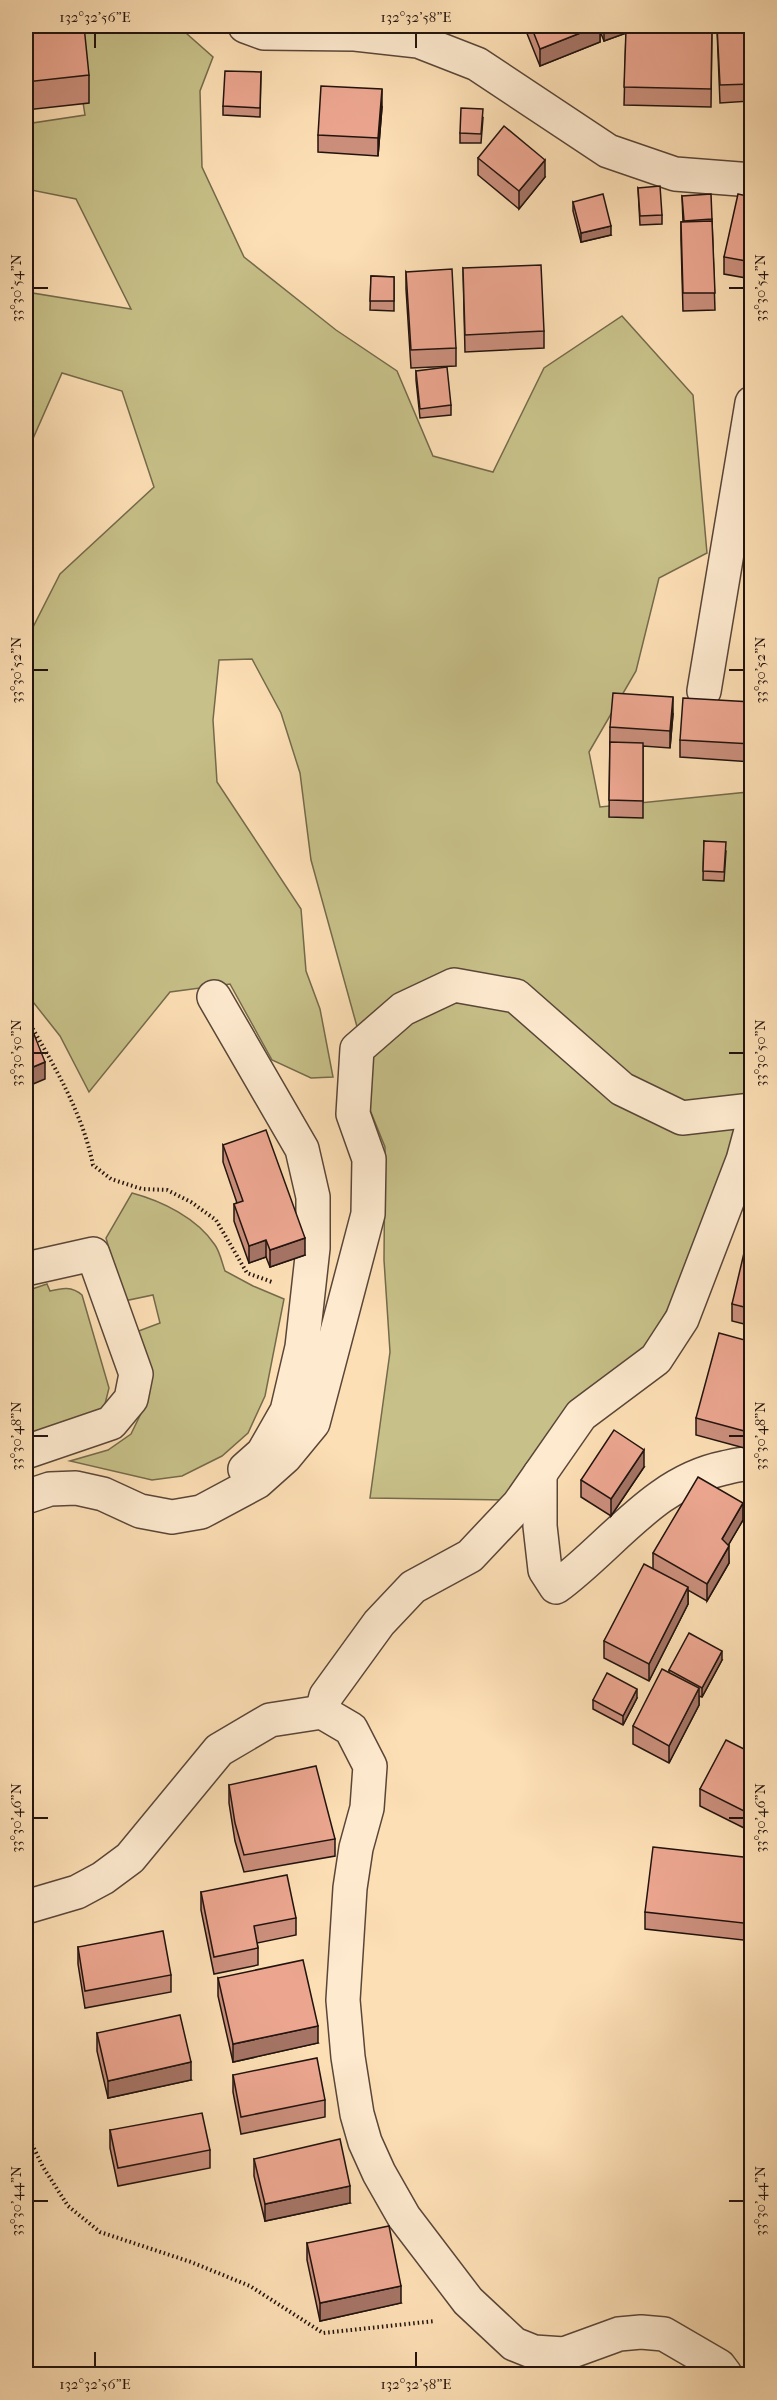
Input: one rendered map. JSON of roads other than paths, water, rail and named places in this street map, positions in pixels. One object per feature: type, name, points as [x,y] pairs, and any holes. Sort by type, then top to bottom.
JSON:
[{"type":"street","points":[[245,26],[264,33],[355,34],[418,41],[477,64],[608,151],[675,174],[752,180]]},
{"type":"street","points":[[704,691],[752,403]]},
{"type":"street","points":[[26,1497],[50,1489],[76,1488],[103,1494],[140,1511],[172,1517],[201,1512],[257,1482],[285,1457],[313,1423],[368,1214],[369,1159],[353,1114],[357,1049],[403,1010],[454,985],[516,996],[622,1089],[682,1118],[752,1110]]},
{"type":"street","points":[[201,1512],[263,1453],[287,1411],[302,1347],[313,1248],[313,1197],[302,1149],[214,997]]},
{"type":"street","points":[[322,1712],[326,1696],[380,1623],[413,1587],[470,1556],[519,1504],[581,1415],[656,1359],[682,1319],[743,1160],[752,1127]]},
{"type":"street","points":[[26,1269],[93,1254],[136,1374],[131,1399],[111,1423],[26,1452]]},
{"type":"street","points":[[540,1474],[540,1526],[545,1570],[556,1587],[579,1571],[641,1512],[676,1485],[705,1472],[752,1464]]},
{"type":"street","points":[[26,1907],[77,1892],[103,1878],[130,1858],[219,1750],[270,1720],[322,1712],[351,1729],[370,1766],[367,1808],[356,1848],[350,1888],[343,2000],[357,2114],[365,2142],[379,2173],[404,2217],[468,2301],[514,2344],[534,2352],[564,2354],[620,2334],[641,2332],[664,2334],[719,2366],[725,2374]]}]
